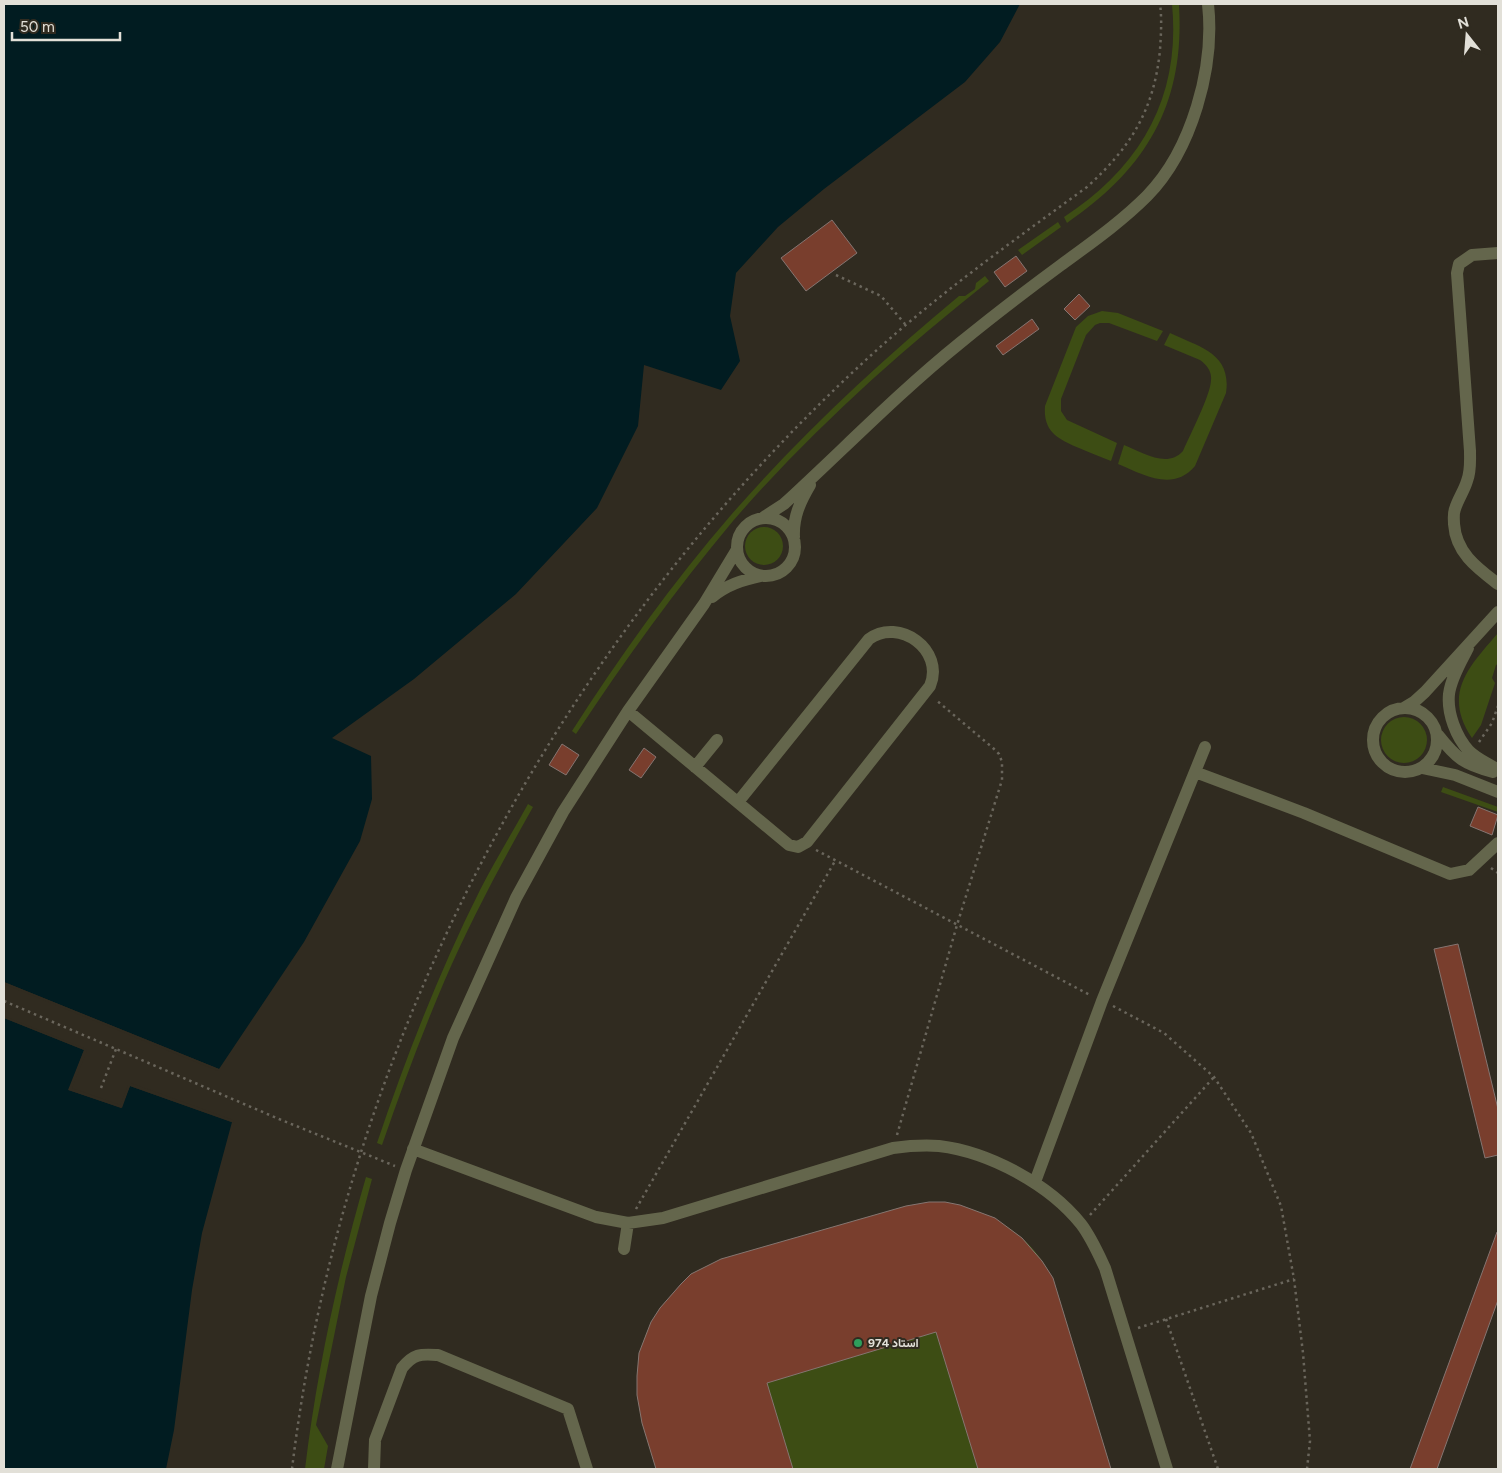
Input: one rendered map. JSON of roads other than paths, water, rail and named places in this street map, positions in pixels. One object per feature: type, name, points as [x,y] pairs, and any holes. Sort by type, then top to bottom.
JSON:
[{"type":"street","points":[[761,576],[752,573],[745,567],[739,560],[736,551],[740,532],[746,525],[764,517],[784,504],[939,360],[1016,298],[1116,224],[1148,195],[1168,168],[1195,116],[1207,64],[1210,21],[1208,4]]},
{"type":"street","points":[[1498,252],[1472,255],[1459,264],[1457,273],[1470,469],[1467,483],[1459,496],[1454,512],[1458,545],[1466,557],[1498,584]]},
{"type":"street","points":[[704,604],[722,590],[739,581],[771,575],[780,572],[787,566],[795,549],[794,523],[800,503],[815,476]]},
{"type":"street","points":[[764,517],[783,523],[790,530],[794,539]]},
{"type":"street","points":[[337,1469],[371,1296],[406,1170],[452,1038],[516,898],[563,812],[628,711],[704,604],[736,551]]},
{"type":"street","points":[[1404,708],[1425,692],[1468,648],[1498,612]]},
{"type":"street","points":[[628,711],[695,767],[789,844],[798,847],[807,842],[930,686],[933,675],[932,662],[924,648],[917,640],[900,632],[891,631],[876,634],[863,645],[738,802]]},
{"type":"street","points":[[1468,648],[1454,676],[1449,695],[1451,714],[1456,730],[1469,750],[1498,771]]},
{"type":"street","points":[[1438,735],[1438,745],[1435,754],[1422,768],[1413,772],[1403,773],[1385,766],[1378,758],[1374,749],[1374,730],[1379,721],[1395,709],[1413,708],[1426,715],[1432,721],[1438,735],[1462,760],[1476,767],[1498,771]]},
{"type":"street","points":[[695,767],[717,740]]},
{"type":"street","points":[[1035,1182],[1102,1001],[1205,747]]},
{"type":"street","points":[[1422,768],[1455,775],[1498,792]]},
{"type":"street","points":[[1195,772],[1304,812],[1450,874],[1469,870],[1498,843]]},
{"type":"street","points":[[413,1149],[596,1217],[628,1223],[663,1218],[893,1148],[917,1145],[954,1149],[1005,1167],[1035,1182],[1057,1200],[1081,1224],[1094,1244],[1105,1268],[1126,1331],[1167,1469]]},
{"type":"street","points":[[624,1249],[628,1223]]},
{"type":"street","points":[[374,1469],[375,1440],[402,1368],[407,1362],[420,1354],[438,1356],[568,1409],[587,1469]]},
{"type":"water","points":[[4,4],[1020,4],[1000,42],[965,82],[824,189],[778,227],[736,273],[730,316],[740,361],[721,390],[644,365],[638,426],[597,508],[516,594],[414,679],[332,738],[371,756],[372,799],[360,841],[304,942],[219,1069],[4,982]]},
{"type":"water","points":[[4,1018],[84,1050],[69,1090],[121,1108],[130,1086],[232,1122],[202,1233],[192,1290],[174,1430],[166,1469],[4,1469]]},
{"type":"place","name":"استاد 974","points":[[858,1343]]}]
